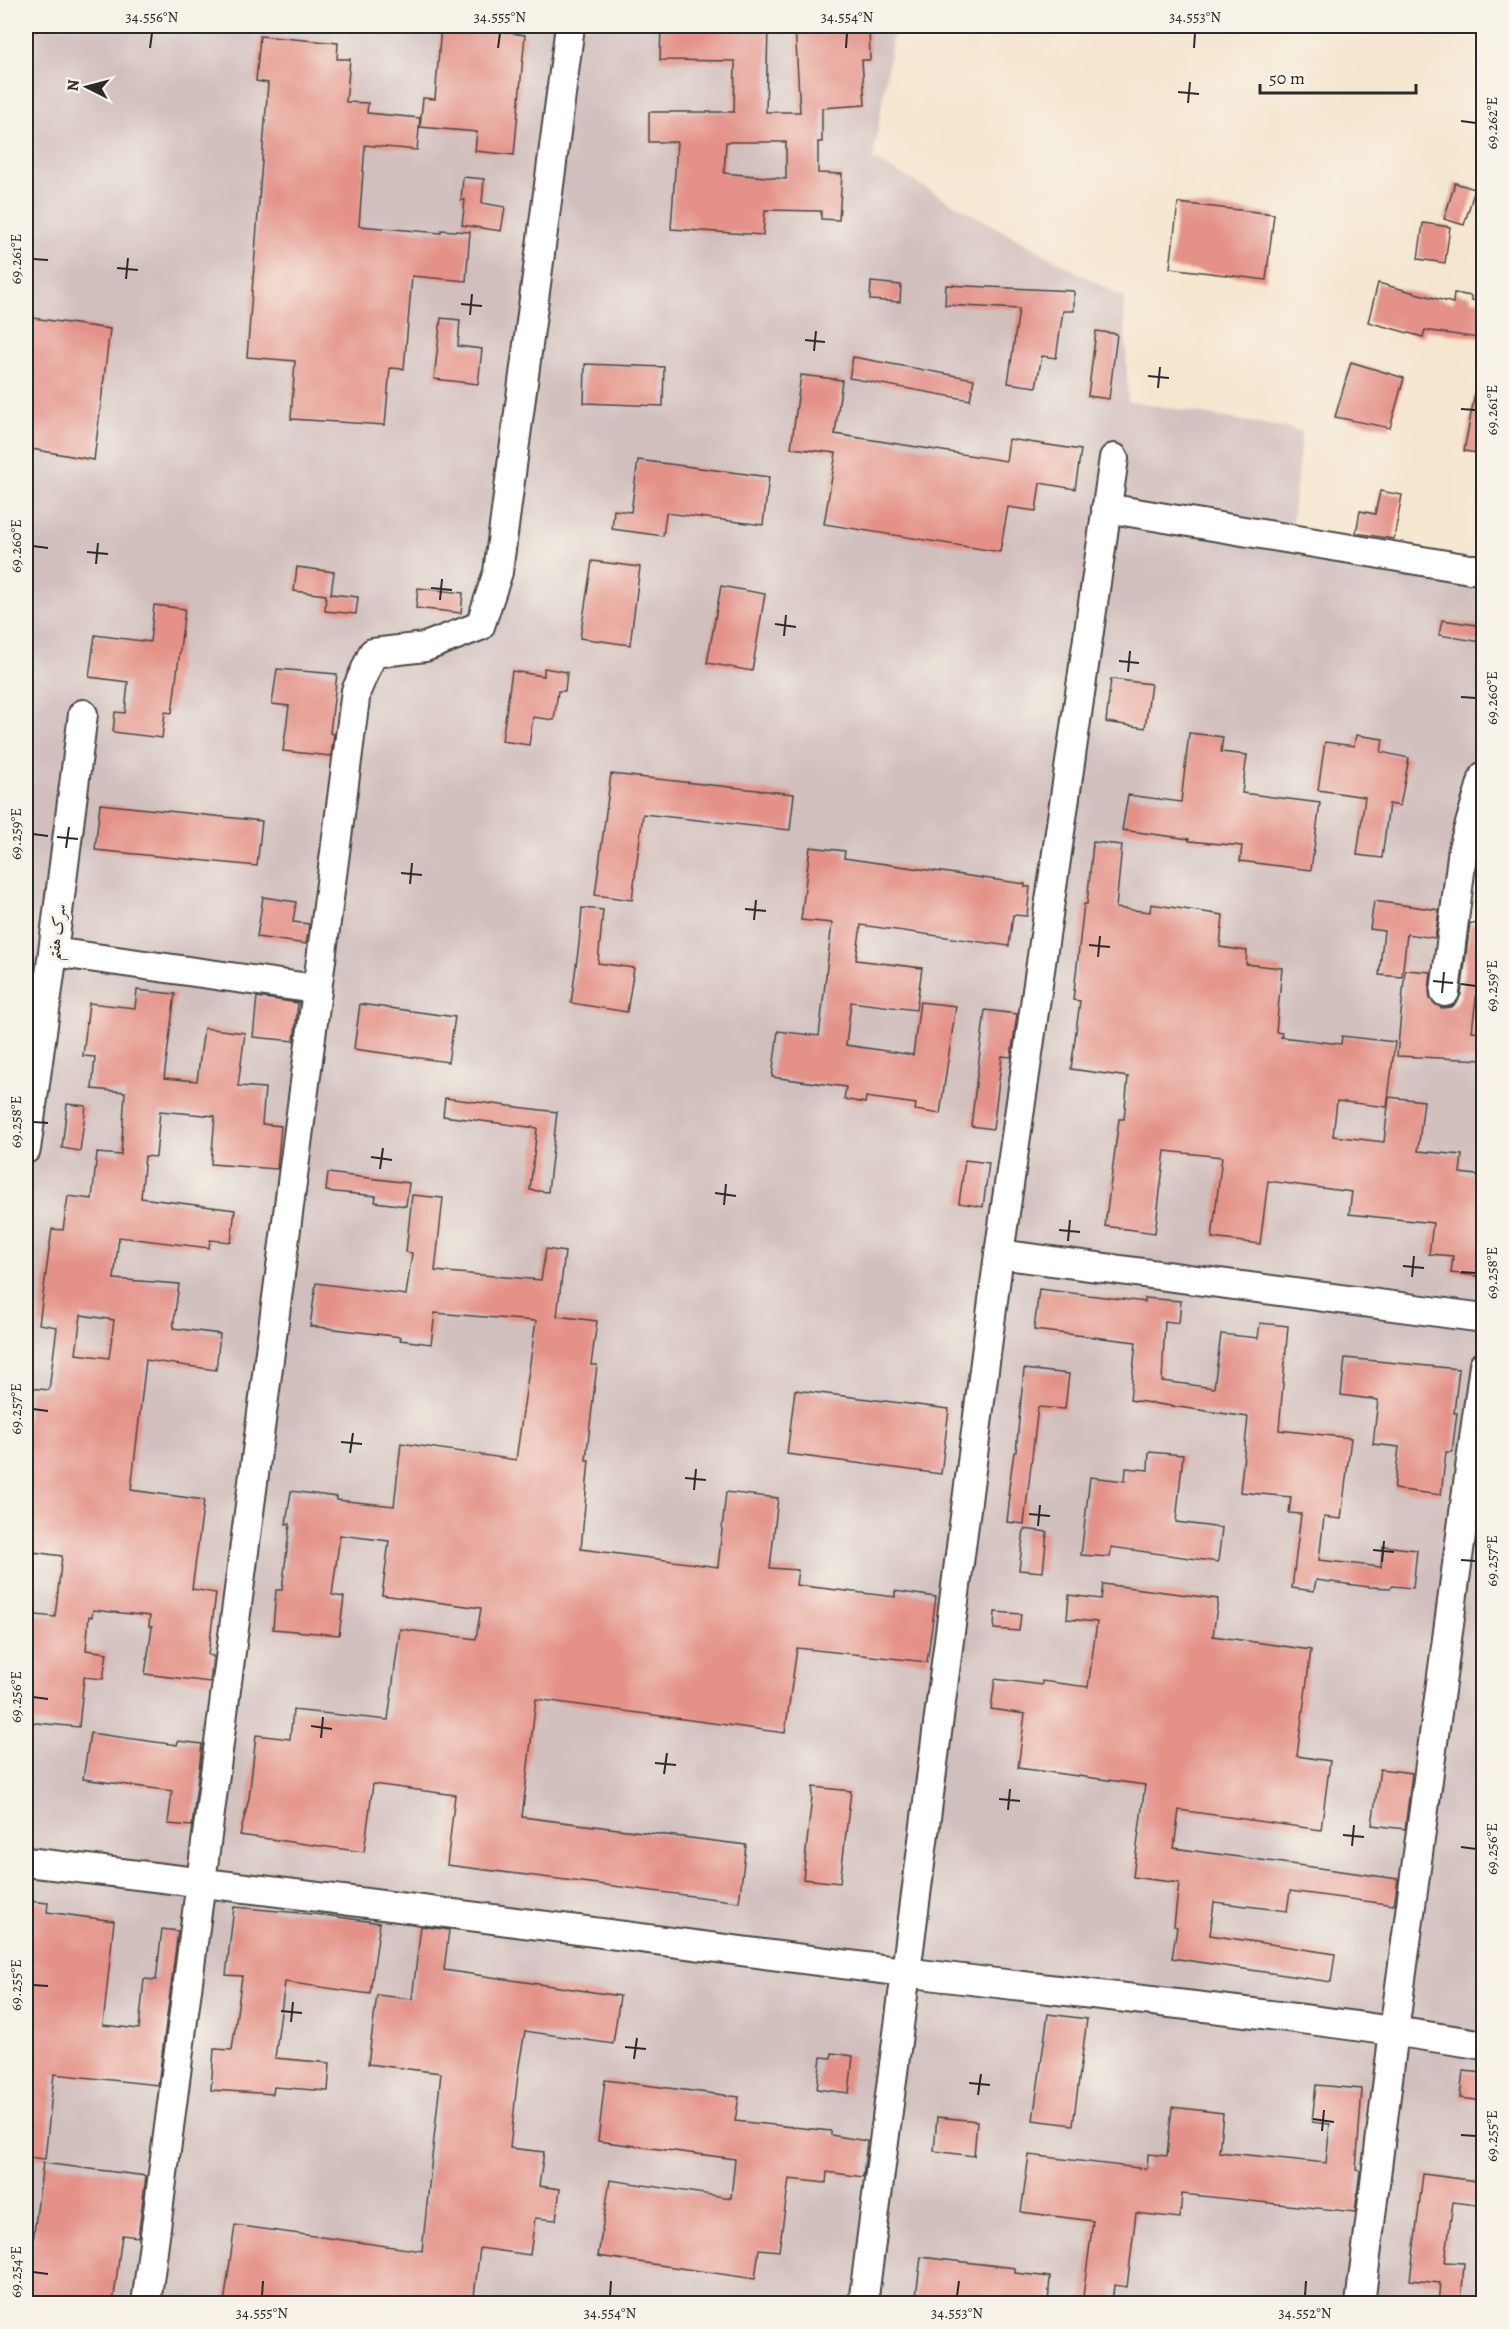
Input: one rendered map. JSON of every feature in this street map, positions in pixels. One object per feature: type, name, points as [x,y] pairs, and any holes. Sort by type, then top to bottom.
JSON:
[{"type":"street","points":[[146,2304],[356,691],[373,653],[425,647],[480,626],[498,572],[570,26]]},
{"type":"street","points":[[862,2304],[999,1254],[1113,458]]},
{"type":"street","points":[[1106,508],[1470,569],[1484,569]]},
{"type":"street","name":"سرک هفتم","points":[[26,1149],[82,714]]},
{"type":"street","points":[[1445,992],[1463,848],[1484,776]]},
{"type":"street","points":[[53,952],[316,989]]},
{"type":"street","points":[[999,1254],[1484,1318]]},
{"type":"street","points":[[1360,2304],[1394,2031],[1484,1365]]},
{"type":"street","points":[[26,1862],[1394,2031],[1484,2045]]},
{"type":"shaded area","points":[[26,26],[935,26],[893,34],[873,159],[1124,298],[1128,401],[1302,431],[1291,535],[1483,571],[1483,765],[1470,803],[1446,1023],[1484,1026],[1483,2303],[26,2304]]},
{"type":"building","points":[[441,26],[478,26],[478,29],[525,35],[514,155],[475,151],[477,132],[420,127],[423,98],[435,99]]},
{"type":"building","points":[[661,26],[768,26],[766,112],[800,112],[795,26],[869,26],[870,60],[862,60],[865,105],[822,108],[822,142],[818,142],[818,173],[842,174],[839,220],[821,219],[821,211],[765,210],[763,235],[671,229],[677,142],[649,142],[649,112],[734,112],[735,61],[660,60]],"holes":[[[726,142],[786,142],[786,179],[724,173]]]},
{"type":"building","points":[[260,36],[338,43],[337,59],[350,59],[346,102],[368,103],[367,113],[420,118],[417,150],[365,145],[359,226],[441,233],[441,230],[470,232],[466,281],[412,276],[404,369],[390,368],[385,425],[291,419],[295,361],[247,357],[268,83],[256,81]]},
{"type":"building","points":[[463,177],[484,179],[482,203],[505,207],[501,231],[462,225],[465,200],[461,200]]},
{"type":"building","points":[[1455,183],[1475,189],[1464,225],[1444,219]]},
{"type":"building","points":[[1178,203],[1274,214],[1266,280],[1170,268]]},
{"type":"building","points":[[1423,223],[1450,227],[1445,263],[1418,259]]},
{"type":"building","points":[[871,282],[901,285],[900,302],[870,300]]},
{"type":"building","points":[[1378,283],[1453,303],[1454,293],[1471,296],[1471,300],[1484,301],[1484,339],[1425,330],[1423,337],[1368,322]]},
{"type":"building","points":[[946,285],[1074,291],[1074,311],[1063,311],[1056,358],[1042,356],[1036,387],[1008,383],[1019,309],[945,305]]},
{"type":"building","points":[[26,317],[110,329],[94,460],[26,448]]},
{"type":"building","points":[[441,318],[460,320],[458,346],[482,349],[478,384],[434,379]]},
{"type":"building","points":[[1096,331],[1117,334],[1109,399],[1088,396]]},
{"type":"building","points":[[853,357],[974,379],[970,400],[849,378]]},
{"type":"building","points":[[1351,362],[1404,378],[1390,428],[1335,417]]},
{"type":"building","points":[[585,364],[664,367],[663,406],[584,403]]},
{"type":"building","points":[[801,375],[842,380],[835,434],[1006,461],[1009,439],[1081,450],[1075,489],[1040,483],[1036,511],[1008,507],[1000,552],[824,524],[836,453],[791,448]]},
{"type":"building","points":[[1475,393],[1484,394],[1484,454],[1464,451]]},
{"type":"building","points":[[638,460],[769,477],[763,525],[666,513],[663,536],[612,529],[614,510],[631,512]]},
{"type":"building","points":[[1380,491],[1402,495],[1394,539],[1356,533],[1360,511],[1375,514]]},
{"type":"building","points":[[592,561],[640,567],[630,645],[580,638]]},
{"type":"building","points":[[297,567],[334,572],[331,594],[358,597],[356,614],[325,611],[326,595],[294,591]]},
{"type":"building","points":[[721,586],[765,594],[752,671],[707,663]]},
{"type":"building","points":[[418,588],[463,593],[461,613],[416,608]]},
{"type":"building","points":[[154,605],[185,609],[172,713],[165,712],[162,738],[113,732],[115,712],[125,713],[128,682],[89,677],[95,635],[150,642]]},
{"type":"building","points":[[1442,620],[1483,626],[1481,642],[1439,635]]},
{"type":"building","points":[[544,668],[567,672],[565,691],[558,691],[554,720],[533,717],[529,745],[502,741],[512,671],[544,676]]},
{"type":"building","points":[[277,669],[337,674],[330,733],[334,734],[331,756],[283,751],[289,706],[272,704]]},
{"type":"building","points":[[1111,679],[1151,684],[1145,728],[1106,722]]},
{"type":"building","points":[[1189,733],[1223,737],[1221,752],[1247,755],[1242,793],[1320,803],[1311,870],[1240,861],[1242,846],[1189,841],[1189,839],[1122,830],[1128,795],[1181,802]]},
{"type":"building","points":[[1356,735],[1383,739],[1381,752],[1409,758],[1400,806],[1389,804],[1382,858],[1357,855],[1365,797],[1318,790],[1325,742],[1354,746]]},
{"type":"building","points":[[611,774],[794,794],[790,830],[643,814],[632,900],[595,895]]},
{"type":"building","points":[[100,804],[262,821],[257,866],[95,850]]},
{"type":"building","points":[[1093,842],[1122,845],[1116,908],[1150,912],[1151,904],[1223,915],[1220,947],[1247,951],[1246,964],[1282,968],[1276,1032],[1282,1033],[1281,1037],[1341,1044],[1342,1036],[1395,1042],[1387,1107],[1337,1101],[1333,1136],[1384,1142],[1389,1097],[1424,1101],[1418,1151],[1462,1155],[1460,1173],[1484,1176],[1484,1220],[1477,1276],[1451,1273],[1453,1256],[1429,1254],[1433,1223],[1349,1214],[1352,1192],[1268,1181],[1260,1244],[1212,1238],[1222,1157],[1165,1151],[1155,1233],[1105,1226],[1119,1119],[1124,1119],[1128,1077],[1071,1069],[1080,1001],[1073,1000],[1084,904],[1087,904]]},
{"type":"building","points":[[810,847],[845,851],[844,858],[1025,884],[1025,887],[1030,887],[1027,916],[1013,915],[1009,946],[861,925],[856,960],[922,968],[916,1010],[851,1002],[846,1045],[913,1055],[920,1002],[956,1006],[940,1114],[915,1110],[916,1104],[866,1097],[865,1103],[844,1099],[846,1087],[772,1077],[778,1031],[819,1036],[832,923],[801,920]]},
{"type":"building","points":[[263,897],[296,902],[293,922],[309,924],[306,944],[257,937]]},
{"type":"building","points":[[1374,901],[1439,910],[1435,938],[1407,934],[1402,977],[1379,975],[1384,931],[1370,929]]},
{"type":"building","points":[[582,908],[603,910],[598,963],[634,968],[627,1012],[571,1003]]},
{"type":"building","points":[[1470,923],[1484,925],[1484,966],[1480,966],[1472,1031],[1484,1032],[1484,1060],[1397,1056],[1405,970],[1431,972],[1430,999],[1442,1008],[1452,1007],[1461,994]]},
{"type":"building","points":[[137,990],[175,994],[164,1078],[197,1081],[204,1028],[245,1033],[238,1086],[265,1088],[262,1124],[281,1126],[277,1169],[211,1164],[215,1116],[160,1111],[156,1157],[145,1156],[141,1198],[235,1210],[231,1242],[210,1240],[209,1248],[119,1237],[114,1279],[179,1284],[173,1328],[220,1334],[216,1370],[146,1360],[131,1490],[204,1500],[192,1589],[216,1593],[208,1655],[213,1656],[210,1682],[145,1674],[152,1627],[149,1626],[150,1616],[93,1610],[92,1617],[89,1616],[86,1650],[107,1653],[103,1679],[84,1677],[79,1727],[26,1722],[27,1614],[55,1617],[62,1556],[26,1551],[26,1509],[30,1469],[26,1468],[26,1424],[30,1388],[49,1390],[57,1327],[39,1324],[52,1229],[63,1230],[68,1196],[92,1199],[97,1153],[121,1155],[125,1092],[92,1089],[95,1057],[83,1056],[89,1003],[135,1008]],"holes":[[[81,1315],[114,1320],[109,1358],[76,1354]]]},
{"type":"building","points":[[257,997],[298,1003],[294,1041],[253,1037]]},
{"type":"building","points":[[360,1004],[455,1017],[448,1062],[354,1049]]},
{"type":"building","points":[[985,1010],[1017,1014],[1011,1057],[1002,1056],[993,1129],[971,1126]]},
{"type":"building","points":[[445,1098],[557,1112],[548,1192],[530,1190],[537,1128],[443,1116]]},
{"type":"building","points":[[67,1104],[86,1106],[80,1151],[62,1148]]},
{"type":"building","points":[[965,1160],[989,1163],[983,1207],[959,1203]]},
{"type":"building","points":[[328,1173],[409,1183],[406,1206],[375,1202],[376,1196],[326,1191]]},
{"type":"building","points":[[412,1195],[443,1198],[435,1271],[541,1280],[546,1249],[565,1252],[557,1316],[597,1321],[591,1365],[597,1365],[586,1460],[589,1460],[581,1549],[718,1567],[726,1492],[778,1498],[770,1568],[798,1570],[796,1585],[895,1597],[895,1591],[936,1597],[927,1662],[797,1648],[785,1733],[536,1699],[522,1817],[746,1845],[739,1902],[447,1865],[455,1795],[373,1784],[364,1852],[240,1835],[249,1798],[256,1735],[290,1739],[293,1710],[388,1720],[400,1629],[476,1639],[481,1608],[382,1595],[389,1541],[340,1535],[332,1595],[344,1597],[339,1635],[273,1629],[276,1590],[282,1590],[290,1524],[286,1524],[291,1491],[337,1497],[337,1500],[394,1506],[401,1443],[516,1460],[536,1321],[435,1313],[431,1344],[400,1340],[401,1337],[310,1326],[316,1283],[406,1295],[412,1253],[406,1252]]},
{"type":"building","points":[[1039,1289],[1145,1302],[1145,1298],[1181,1301],[1179,1323],[1165,1321],[1162,1381],[1214,1388],[1221,1334],[1258,1338],[1260,1323],[1288,1326],[1279,1430],[1351,1438],[1341,1519],[1324,1517],[1319,1560],[1381,1567],[1383,1546],[1417,1550],[1413,1588],[1369,1587],[1316,1580],[1314,1591],[1292,1588],[1301,1514],[1289,1513],[1291,1497],[1240,1492],[1248,1417],[1130,1400],[1136,1342],[1034,1330]]},
{"type":"building","points":[[1345,1358],[1459,1369],[1452,1452],[1446,1452],[1441,1495],[1394,1489],[1399,1447],[1373,1444],[1378,1400],[1341,1395]]},
{"type":"building","points":[[1024,1369],[1069,1374],[1065,1409],[1038,1407],[1024,1524],[1007,1522],[1010,1495],[1008,1495],[1014,1452],[1016,1452]]},
{"type":"building","points":[[795,1390],[949,1409],[941,1474],[787,1454]]},
{"type":"building","points":[[1149,1452],[1183,1455],[1176,1522],[1222,1528],[1218,1562],[1111,1547],[1110,1557],[1081,1555],[1090,1477],[1125,1481],[1126,1468],[1148,1470]]},
{"type":"building","points":[[1024,1529],[1047,1532],[1043,1572],[1019,1570]]},
{"type":"building","points":[[1103,1584],[1218,1599],[1213,1636],[1311,1650],[1297,1756],[1330,1761],[1321,1830],[1179,1810],[1174,1848],[1398,1879],[1394,1905],[1290,1891],[1287,1911],[1214,1902],[1210,1935],[1335,1954],[1331,1982],[1172,1958],[1177,1927],[1174,1926],[1179,1883],[1133,1877],[1145,1785],[1018,1768],[1025,1714],[991,1709],[995,1679],[1042,1685],[1042,1681],[1088,1687],[1097,1622],[1067,1619],[1069,1595],[1101,1599]]},
{"type":"building","points":[[995,1612],[1021,1614],[1019,1631],[994,1629]]},
{"type":"building","points":[[90,1733],[177,1745],[178,1741],[202,1744],[192,1826],[168,1824],[172,1791],[83,1779]]},
{"type":"building","points":[[1380,1769],[1412,1773],[1405,1829],[1372,1825]]},
{"type":"building","points":[[813,1787],[851,1791],[840,1883],[803,1879]]},
{"type":"building","points":[[28,1901],[48,1903],[47,1912],[114,1921],[103,2025],[139,2029],[144,1979],[156,1980],[162,1929],[178,1931],[158,2085],[54,2074],[45,2159],[26,2157]]},
{"type":"building","points":[[234,1907],[324,1915],[380,1923],[370,1994],[285,1982],[275,2058],[330,2063],[328,2091],[274,2087],[273,2094],[211,2090],[214,2049],[232,2050],[242,1976],[226,1975]]},
{"type":"building","points":[[421,1926],[449,1930],[444,1970],[620,1996],[613,2044],[525,2031],[510,2148],[544,2152],[539,2186],[560,2189],[556,2220],[535,2218],[530,2255],[480,2248],[473,2304],[224,2304],[235,2225],[422,2251],[441,2073],[368,2064],[377,1995],[412,1999]]},
{"type":"building","points":[[1048,2014],[1087,2019],[1073,2125],[1033,2120]]},
{"type":"building","points":[[832,2053],[853,2056],[849,2093],[817,2089],[821,2057],[831,2058]]},
{"type":"building","points":[[1463,2071],[1484,2073],[1484,2101],[1460,2098]]},
{"type":"building","points":[[605,2080],[739,2097],[735,2121],[831,2131],[831,2135],[867,2141],[863,2177],[827,2172],[826,2183],[789,2179],[779,2251],[759,2249],[755,2279],[598,2256],[610,2180],[731,2198],[735,2159],[598,2141]]},
{"type":"building","points":[[1316,2085],[1362,2089],[1356,2170],[1360,2171],[1355,2212],[1182,2194],[1180,2218],[1136,2213],[1127,2287],[1114,2285],[1112,2304],[1082,2304],[1093,2221],[1021,2212],[1029,2155],[1147,2169],[1148,2154],[1167,2156],[1172,2107],[1223,2113],[1219,2152],[1326,2163],[1330,2124],[1312,2122]]},
{"type":"building","points":[[937,2117],[977,2121],[974,2156],[934,2151]]},
{"type":"building","points":[[43,2163],[146,2176],[138,2237],[122,2235],[113,2304],[87,2304],[26,2296]]},
{"type":"building","points":[[1423,2174],[1484,2182],[1484,2203],[1478,2202],[1478,2205],[1453,2202],[1445,2262],[1464,2263],[1461,2304],[1438,2304],[1440,2283],[1410,2280]]},
{"type":"building","points":[[921,2257],[1015,2268],[1015,2273],[1050,2277],[1048,2304],[915,2304]]}]
